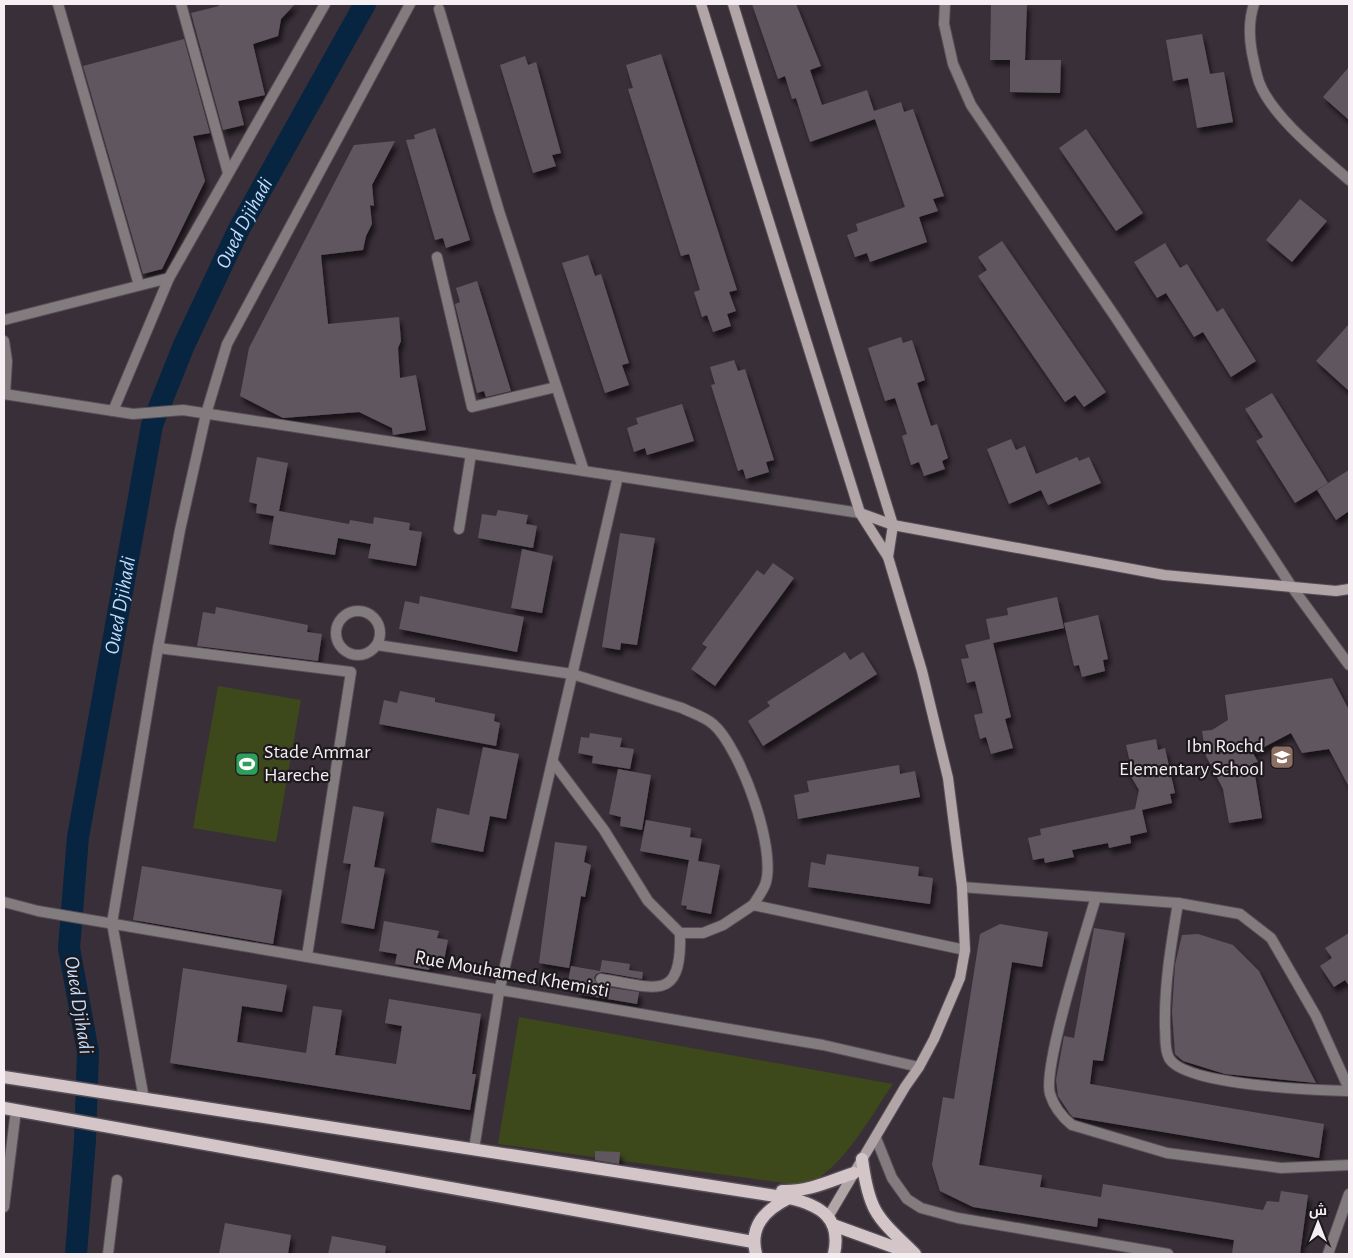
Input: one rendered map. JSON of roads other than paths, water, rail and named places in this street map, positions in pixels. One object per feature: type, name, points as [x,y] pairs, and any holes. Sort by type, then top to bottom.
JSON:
[{"type":"main road","points":[[701,4],[860,513],[888,557],[922,671],[948,778],[962,887],[965,950],[960,978],[947,1012],[919,1067],[854,1172],[831,1221],[836,1240],[834,1254]]},
{"type":"main road","points":[[733,4],[893,525],[888,557]]},
{"type":"main road","points":[[860,513],[893,525],[1164,575],[1336,591],[1349,589]]},
{"type":"main road","points":[[4,1077],[789,1198],[811,1203],[831,1221],[914,1254]]},
{"type":"main road","points":[[10,1109],[116,1127],[755,1248],[761,1218],[768,1210],[789,1198]]},
{"type":"main road","points":[[862,1159],[868,1196],[878,1218],[914,1254]]},
{"type":"main road","points":[[747,1191],[796,1192],[854,1172]]},
{"type":"street","points":[[58,4],[138,285]]},
{"type":"street","points":[[181,4],[228,173]]},
{"type":"street","points":[[113,411],[169,278],[325,4]]},
{"type":"street","points":[[144,1098],[112,923],[158,648],[180,530],[206,414],[227,344],[410,4]]},
{"type":"street","points":[[945,4],[944,24],[953,64],[970,105],[1116,318],[1292,587],[1349,665]]},
{"type":"street","points":[[1254,4],[1250,42],[1260,84],[1273,104],[1304,140],[1349,180]]},
{"type":"street","points":[[440,9],[500,211],[584,471]]},
{"type":"street","points":[[437,257],[472,406],[556,387]]},
{"type":"street","points":[[4,320],[169,278]]},
{"type":"street","points":[[4,342],[6,359],[4,394],[133,414],[183,410],[860,513]]},
{"type":"street","points":[[459,529],[471,454]]},
{"type":"street","points":[[474,1149],[499,992],[618,476]]},
{"type":"street","points":[[360,610],[374,617],[381,630],[377,645],[364,654],[355,655],[342,648],[336,634],[340,619],[353,611],[360,610]]},
{"type":"street","points":[[377,645],[572,674],[682,708],[712,724],[726,739],[743,771],[756,803],[764,836],[766,884],[753,905],[722,925],[704,933],[680,933],[648,901],[604,830],[553,762]]},
{"type":"street","points":[[158,648],[351,672]]},
{"type":"street","points":[[307,956],[355,655]]},
{"type":"street","points":[[962,887],[1178,903],[1240,914],[1271,938],[1316,1016],[1349,1090],[1283,1088],[1216,1080],[1178,1066],[1169,1059],[1166,1048],[1164,999],[1166,970],[1178,903]]},
{"type":"street","points":[[1096,897],[1057,1037],[1050,1072],[1050,1094],[1061,1117],[1072,1125],[1167,1153],[1282,1168],[1349,1165]]},
{"type":"street","name":"Rue Mouhamed Khemisti","points":[[4,902],[38,911],[307,956],[499,992],[653,1015],[813,1044],[919,1067]]},
{"type":"street","points":[[753,905],[965,950]]},
{"type":"street","points":[[601,979],[656,987],[668,984],[677,975],[679,967],[680,933]]},
{"type":"street","points":[[4,1207],[10,1109]]},
{"type":"street","points":[[876,1138],[892,1178],[907,1198],[921,1208],[958,1218],[1168,1254]]},
{"type":"street","points":[[108,1254],[118,1180]]},
{"type":"street","points":[[1328,1254],[1349,1194]]},
{"type":"waterway","name":"Oued Djihadi","points":[[76,1254],[85,1140],[88,1052],[69,948],[78,837],[152,425],[184,345],[239,229],[365,4]]},
{"type":"place","name":"Ibn Rochd Elementary School","points":[[1282,757]]},
{"type":"place","name":"Stade Ammar Hareche","points":[[247,764]]}]
